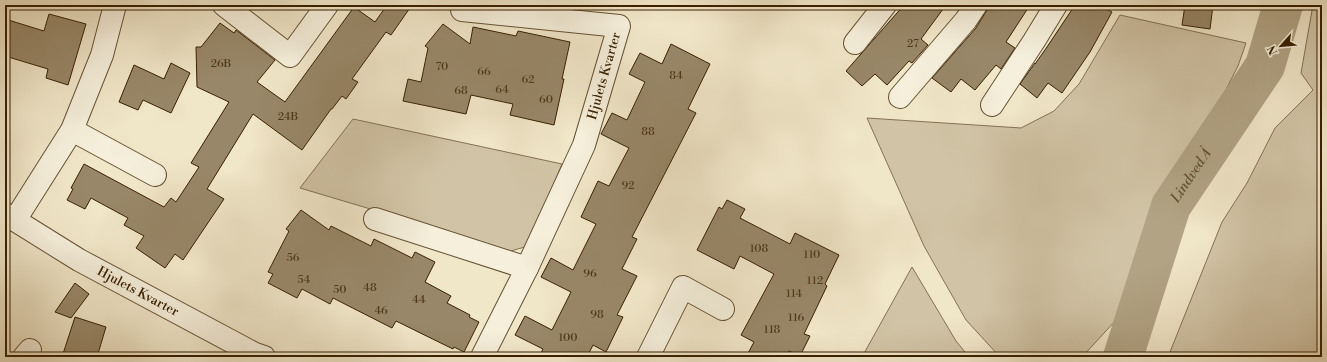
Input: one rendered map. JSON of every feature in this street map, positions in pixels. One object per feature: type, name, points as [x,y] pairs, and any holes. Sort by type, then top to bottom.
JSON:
[{"type":"street","name":"Hjulets Kvarter","points":[[115,5],[102,55],[72,130],[10,217],[79,260],[255,354],[264,357]]},
{"type":"street","points":[[224,5],[290,56],[327,5]]},
{"type":"street","points":[[855,43],[885,5]]},
{"type":"street","points":[[900,97],[966,20],[976,5]]},
{"type":"street","points":[[992,105],[1056,5]]},
{"type":"street","name":"Hjulets Kvarter","points":[[462,10],[619,26],[584,145],[527,268],[482,357]]},
{"type":"street","points":[[72,130],[155,175]]},
{"type":"street","points":[[375,219],[527,268]]},
{"type":"street","points":[[648,357],[683,287],[723,308]]},
{"type":"shaded area","points":[[1313,5],[1322,5],[1322,357],[1168,357],[1222,222],[1247,183],[1275,128],[1313,90],[1301,73]]},
{"type":"shaded area","points":[[1120,15],[1246,43],[1238,66],[1151,235],[1117,319],[1082,357],[1000,357],[966,320],[924,246],[867,118],[1021,128],[1054,111],[1079,84]]},
{"type":"shaded area","points":[[353,119],[562,164],[528,246],[511,251],[300,188]]},
{"type":"shaded area","points":[[912,267],[956,341],[969,357],[862,357]]},
{"type":"building","points":[[387,5],[412,5],[391,35],[386,32],[352,79],[358,82],[346,99],[342,96],[302,150],[253,114],[207,189],[224,199],[183,260],[175,254],[165,268],[136,248],[144,236],[124,225],[128,218],[91,198],[85,209],[67,200],[73,189],[71,188],[84,164],[164,207],[171,198],[176,202],[199,167],[191,163],[229,102],[197,87],[196,47],[201,47],[220,23],[234,33],[236,30],[275,60],[257,82],[285,102],[354,7],[375,22]]},
{"type":"building","points":[[904,5],[946,5],[921,39],[928,45],[912,63],[909,61],[887,85],[875,74],[862,86],[846,71]]},
{"type":"building","points":[[990,5],[1030,5],[1006,42],[1015,48],[1001,69],[996,65],[975,90],[961,79],[951,92],[932,78],[976,28]]},
{"type":"building","points":[[1075,5],[1099,5],[1112,12],[1090,52],[1062,93],[1048,83],[1037,98],[1020,84]]},
{"type":"building","points":[[1185,5],[1213,5],[1210,29],[1182,25]]},
{"type":"building","points":[[49,14],[86,24],[68,85],[46,78],[48,69],[5,56],[5,19],[44,31]]},
{"type":"building","points":[[443,24],[470,44],[473,27],[516,36],[518,31],[570,42],[554,125],[510,115],[513,104],[471,95],[466,114],[403,101],[408,79],[421,82],[428,48],[425,46]]},
{"type":"building","points":[[671,44],[710,64],[688,109],[696,113],[632,237],[637,239],[622,269],[637,276],[617,315],[623,317],[606,352],[593,345],[587,357],[539,357],[543,349],[515,335],[525,316],[552,330],[571,292],[541,277],[551,258],[573,270],[596,224],[581,217],[598,181],[609,186],[629,148],[601,134],[612,113],[627,120],[645,82],[629,74],[640,53],[662,64]]},
{"type":"building","points":[[171,63],[190,73],[171,113],[143,100],[138,110],[119,102],[134,65],[164,79]]},
{"type":"building","points":[[727,200],[745,209],[740,218],[790,244],[795,233],[839,255],[825,284],[827,286],[804,334],[810,336],[800,356],[789,351],[786,357],[746,357],[754,342],[741,335],[774,274],[740,256],[734,269],[697,250],[719,207],[722,209]]},
{"type":"building","points":[[301,210],[329,230],[331,226],[371,246],[374,239],[412,258],[415,252],[435,262],[425,282],[451,296],[447,303],[470,315],[469,317],[479,322],[464,352],[454,347],[453,349],[396,321],[392,328],[333,298],[330,304],[302,289],[297,298],[268,283],[273,274],[268,272],[289,231],[286,229]]},
{"type":"building","points":[[75,283],[89,294],[71,318],[55,312]]},
{"type":"building","points":[[75,317],[106,327],[97,357],[62,357]]},
{"type":"waterway","name":"Lindved Å","points":[[1123,357],[1171,206],[1265,66],[1283,5]]}]
